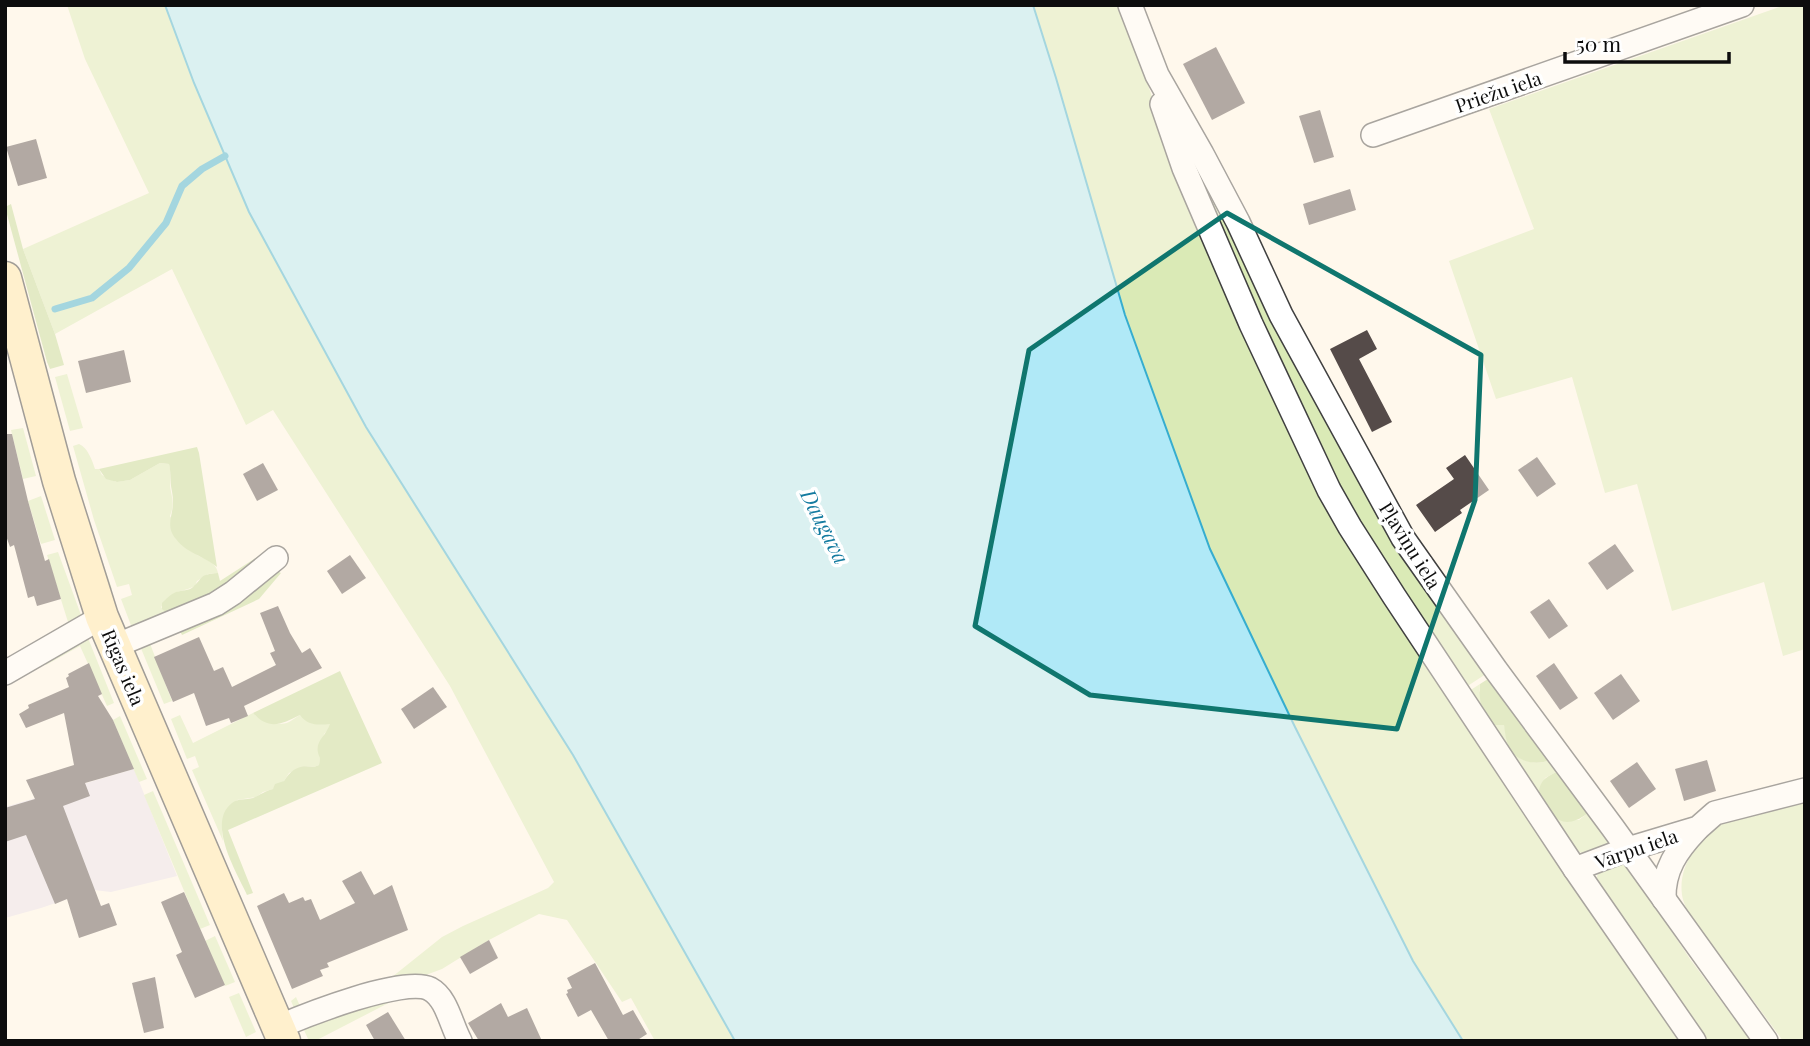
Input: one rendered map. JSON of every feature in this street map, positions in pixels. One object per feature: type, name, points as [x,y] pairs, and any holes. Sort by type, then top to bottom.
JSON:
[{"type":"main road","name":"Rīgas iela","points":[[5,278],[56,469],[103,617],[281,1034]]},
{"type":"street","name":"Pļaviņu iela","points":[[1130,5],[1157,75],[1238,222],[1282,316],[1403,538],[1766,1041]]},
{"type":"street","name":"Priežu iela","points":[[1373,135],[1742,5]]},
{"type":"street","points":[[1157,75],[1162,104],[1184,168],[1251,324],[1329,490],[1394,596],[1575,869],[1694,1041]]},
{"type":"street","points":[[115,646],[216,604],[276,558]]},
{"type":"street","points":[[5,673],[103,617]]},
{"type":"street","name":"Vārpu iela","points":[[1664,899],[1663,884],[1678,850],[1715,813],[1805,790]]},
{"type":"street","name":"Vārpu iela","points":[[1575,869],[1698,828]]},
{"type":"street","points":[[281,1034],[358,998],[420,986],[432,990],[440,999],[460,1041]]},
{"type":"highlighted area","points":[[1227,213],[1481,355],[1475,500],[1397,729],[1090,695],[975,626],[1029,350]]},
{"type":"shaded area","points":[[134,769],[177,876],[111,892],[94,890],[5,918],[5,807]]},
{"type":"green space","points":[[67,5],[165,5],[194,83],[249,212],[366,427],[573,755],[735,1041],[655,1041],[631,998],[622,1002],[567,920],[539,914],[442,969],[415,979],[294,1008],[291,1001],[296,997],[300,1006],[340,990],[387,981],[442,937],[548,888],[554,882],[450,686],[273,410],[246,425],[172,269],[55,334],[23,249],[149,193],[85,59]]},
{"type":"green space","points":[[1033,5],[1121,5],[1169,147],[1302,450],[1687,1041],[1463,1041],[1413,961],[1295,727],[1210,549],[1125,315]]},
{"type":"green space","points":[[1785,5],[1805,5],[1805,649],[1783,656],[1764,582],[1672,611],[1637,484],[1605,493],[1572,377],[1496,399],[1449,261],[1534,229],[1489,109]]},
{"type":"green space","points":[[1182,144],[1191,147],[1489,672],[1463,689],[1348,512]]},
{"type":"green space","points":[[11,204],[23,249],[64,365],[50,369],[5,207]]},
{"type":"green space","points":[[67,374],[83,428],[70,431],[55,377]]},
{"type":"green space","points":[[23,428],[36,476],[23,479],[11,430]]},
{"type":"green space","points":[[79,444],[87,451],[95,469],[99,469],[102,475],[116,482],[130,480],[160,463],[169,464],[173,502],[170,516],[189,549],[211,562],[218,573],[208,574],[197,581],[195,586],[177,592],[161,607],[167,613],[132,628],[121,599],[132,595],[129,584],[117,587],[73,446]]},
{"type":"green space","points":[[197,447],[217,567],[180,544],[171,530],[173,500],[169,464],[160,463],[130,480],[117,482],[106,479],[99,469]]},
{"type":"green space","points":[[68,449],[89,523],[112,589],[109,589],[91,544]]},
{"type":"green space","points":[[41,496],[55,540],[41,544],[28,501]]},
{"type":"green space","points":[[58,552],[81,615],[77,620],[5,660],[68,622],[47,555]]},
{"type":"green space","points":[[265,552],[266,557],[230,588],[167,613],[162,609],[162,603],[170,595],[191,588],[204,575],[218,573],[220,581]]},
{"type":"green space","points":[[275,570],[281,573],[259,599],[182,635],[179,629]]},
{"type":"green space","points":[[86,638],[114,703],[107,706],[80,646],[46,665],[43,659]]},
{"type":"green space","points":[[149,641],[172,701],[164,704],[140,646]]},
{"type":"green space","points":[[340,671],[382,763],[228,830],[253,893],[247,895],[226,848],[222,823],[225,812],[234,801],[253,798],[273,789],[275,784],[284,781],[296,768],[319,765],[319,744],[330,724],[310,723],[300,715],[281,723],[270,724],[253,713]]},
{"type":"green space","points":[[1491,677],[1550,760],[1533,763],[1512,753],[1506,740],[1504,725],[1494,725],[1486,716],[1480,701],[1480,684]]},
{"type":"green space","points":[[1480,684],[1479,691],[1501,719],[1508,746],[1514,753],[1528,762],[1550,760],[1558,771],[1545,778],[1538,798],[1466,693]]},
{"type":"green space","points":[[253,713],[260,719],[275,724],[289,722],[300,715],[331,724],[324,734],[319,765],[307,766],[289,773],[284,781],[273,789],[256,797],[237,800],[222,831],[223,841],[192,770],[199,767],[195,756],[187,759],[171,719],[180,715],[193,743]]},
{"type":"green space","points":[[120,716],[147,779],[139,782],[113,720]]},
{"type":"green space","points":[[1558,771],[1588,813],[1579,819],[1565,822],[1559,820],[1538,798],[1543,781]]},
{"type":"green space","points":[[153,791],[210,925],[200,929],[144,795]]},
{"type":"green space","points":[[1805,799],[1805,1041],[1783,1041],[1692,918],[1684,903],[1682,884],[1683,874],[1692,854],[1713,830],[1742,816]]},
{"type":"green space","points":[[1588,813],[1612,843],[1585,853],[1569,844],[1551,816],[1579,820]]},
{"type":"green space","points":[[1618,863],[1627,867],[1636,877],[1690,959],[1751,1041],[1702,1041],[1596,882],[1598,872]]},
{"type":"green space","points":[[215,936],[235,982],[225,986],[205,941]]},
{"type":"green space","points":[[239,993],[256,1032],[246,1037],[229,997]]},
{"type":"green space","points":[[402,996],[315,1041],[309,1041],[303,1028],[345,1008]]},
{"type":"water","name":"Daugava","points":[[165,5],[1033,5],[1125,315],[1210,549],[1295,727],[1413,961],[1463,1041],[735,1041],[573,755],[366,427],[249,212],[194,83]]},
{"type":"building","points":[[1216,47],[1245,103],[1212,120],[1183,64]]},
{"type":"building","points":[[1320,110],[1334,157],[1314,163],[1299,116]]},
{"type":"building","points":[[36,139],[47,178],[18,186],[6,147]]},
{"type":"building","points":[[1350,189],[1356,210],[1309,225],[1303,204]]},
{"type":"building","points":[[1367,330],[1377,349],[1359,359],[1392,422],[1372,432],[1330,349]]},
{"type":"building","points":[[124,350],[131,382],[86,393],[78,361]]},
{"type":"building","points":[[5,434],[12,434],[45,561],[49,559],[61,599],[37,606],[34,596],[28,598],[14,545],[10,547],[5,533]]},
{"type":"building","points":[[1465,455],[1489,490],[1435,532],[1416,505],[1454,479],[1446,468]]},
{"type":"building","points":[[1537,457],[1556,484],[1537,497],[1518,470]]},
{"type":"building","points":[[263,463],[278,490],[257,501],[243,474]]},
{"type":"building","points":[[1615,544],[1634,571],[1607,590],[1588,563]]},
{"type":"building","points":[[350,555],[366,578],[342,594],[327,571]]},
{"type":"building","points":[[1549,599],[1568,626],[1549,639],[1530,612]]},
{"type":"building","points":[[278,606],[302,653],[310,648],[322,668],[244,706],[248,716],[231,723],[229,718],[206,726],[194,693],[173,702],[154,657],[199,637],[214,671],[223,667],[232,687],[276,665],[270,653],[275,651],[260,613]]},
{"type":"building","points":[[89,663],[102,694],[98,696],[113,720],[134,769],[85,783],[90,796],[63,806],[101,906],[109,903],[117,925],[79,938],[67,899],[55,904],[26,835],[5,842],[5,808],[35,799],[26,780],[74,765],[64,713],[26,728],[19,714],[29,708],[28,705],[69,687],[66,678],[68,674]]},
{"type":"building","points":[[1554,663],[1578,698],[1560,710],[1536,676]]},
{"type":"building","points":[[1621,674],[1640,701],[1613,720],[1594,693]]},
{"type":"building","points":[[433,687],[447,707],[414,729],[401,709]]},
{"type":"building","points":[[1707,760],[1716,791],[1684,801],[1675,769]]},
{"type":"building","points":[[1637,762],[1656,789],[1629,808],[1610,781]]},
{"type":"building","points":[[361,871],[374,895],[392,885],[408,930],[327,963],[329,967],[320,970],[323,976],[292,989],[257,906],[284,893],[289,903],[303,897],[305,901],[311,899],[320,920],[355,903],[342,881]]},
{"type":"building","points":[[184,892],[225,985],[195,998],[176,955],[182,952],[161,902]]},
{"type":"building","points":[[489,940],[498,958],[470,974],[460,957]]},
{"type":"building","points":[[595,963],[623,1015],[633,1010],[647,1034],[636,1041],[609,1041],[591,1010],[578,1017],[566,994],[567,990],[572,988],[567,978]]},
{"type":"building","points":[[155,977],[164,1028],[144,1033],[132,983]]},
{"type":"building","points":[[501,1003],[508,1017],[527,1008],[542,1041],[479,1041],[468,1023]]},
{"type":"building","points":[[388,1012],[406,1041],[375,1041],[366,1025]]},
{"type":"waterway","points":[[55,309],[92,298],[129,268],[166,223],[182,186],[202,169],[225,156]]}]
